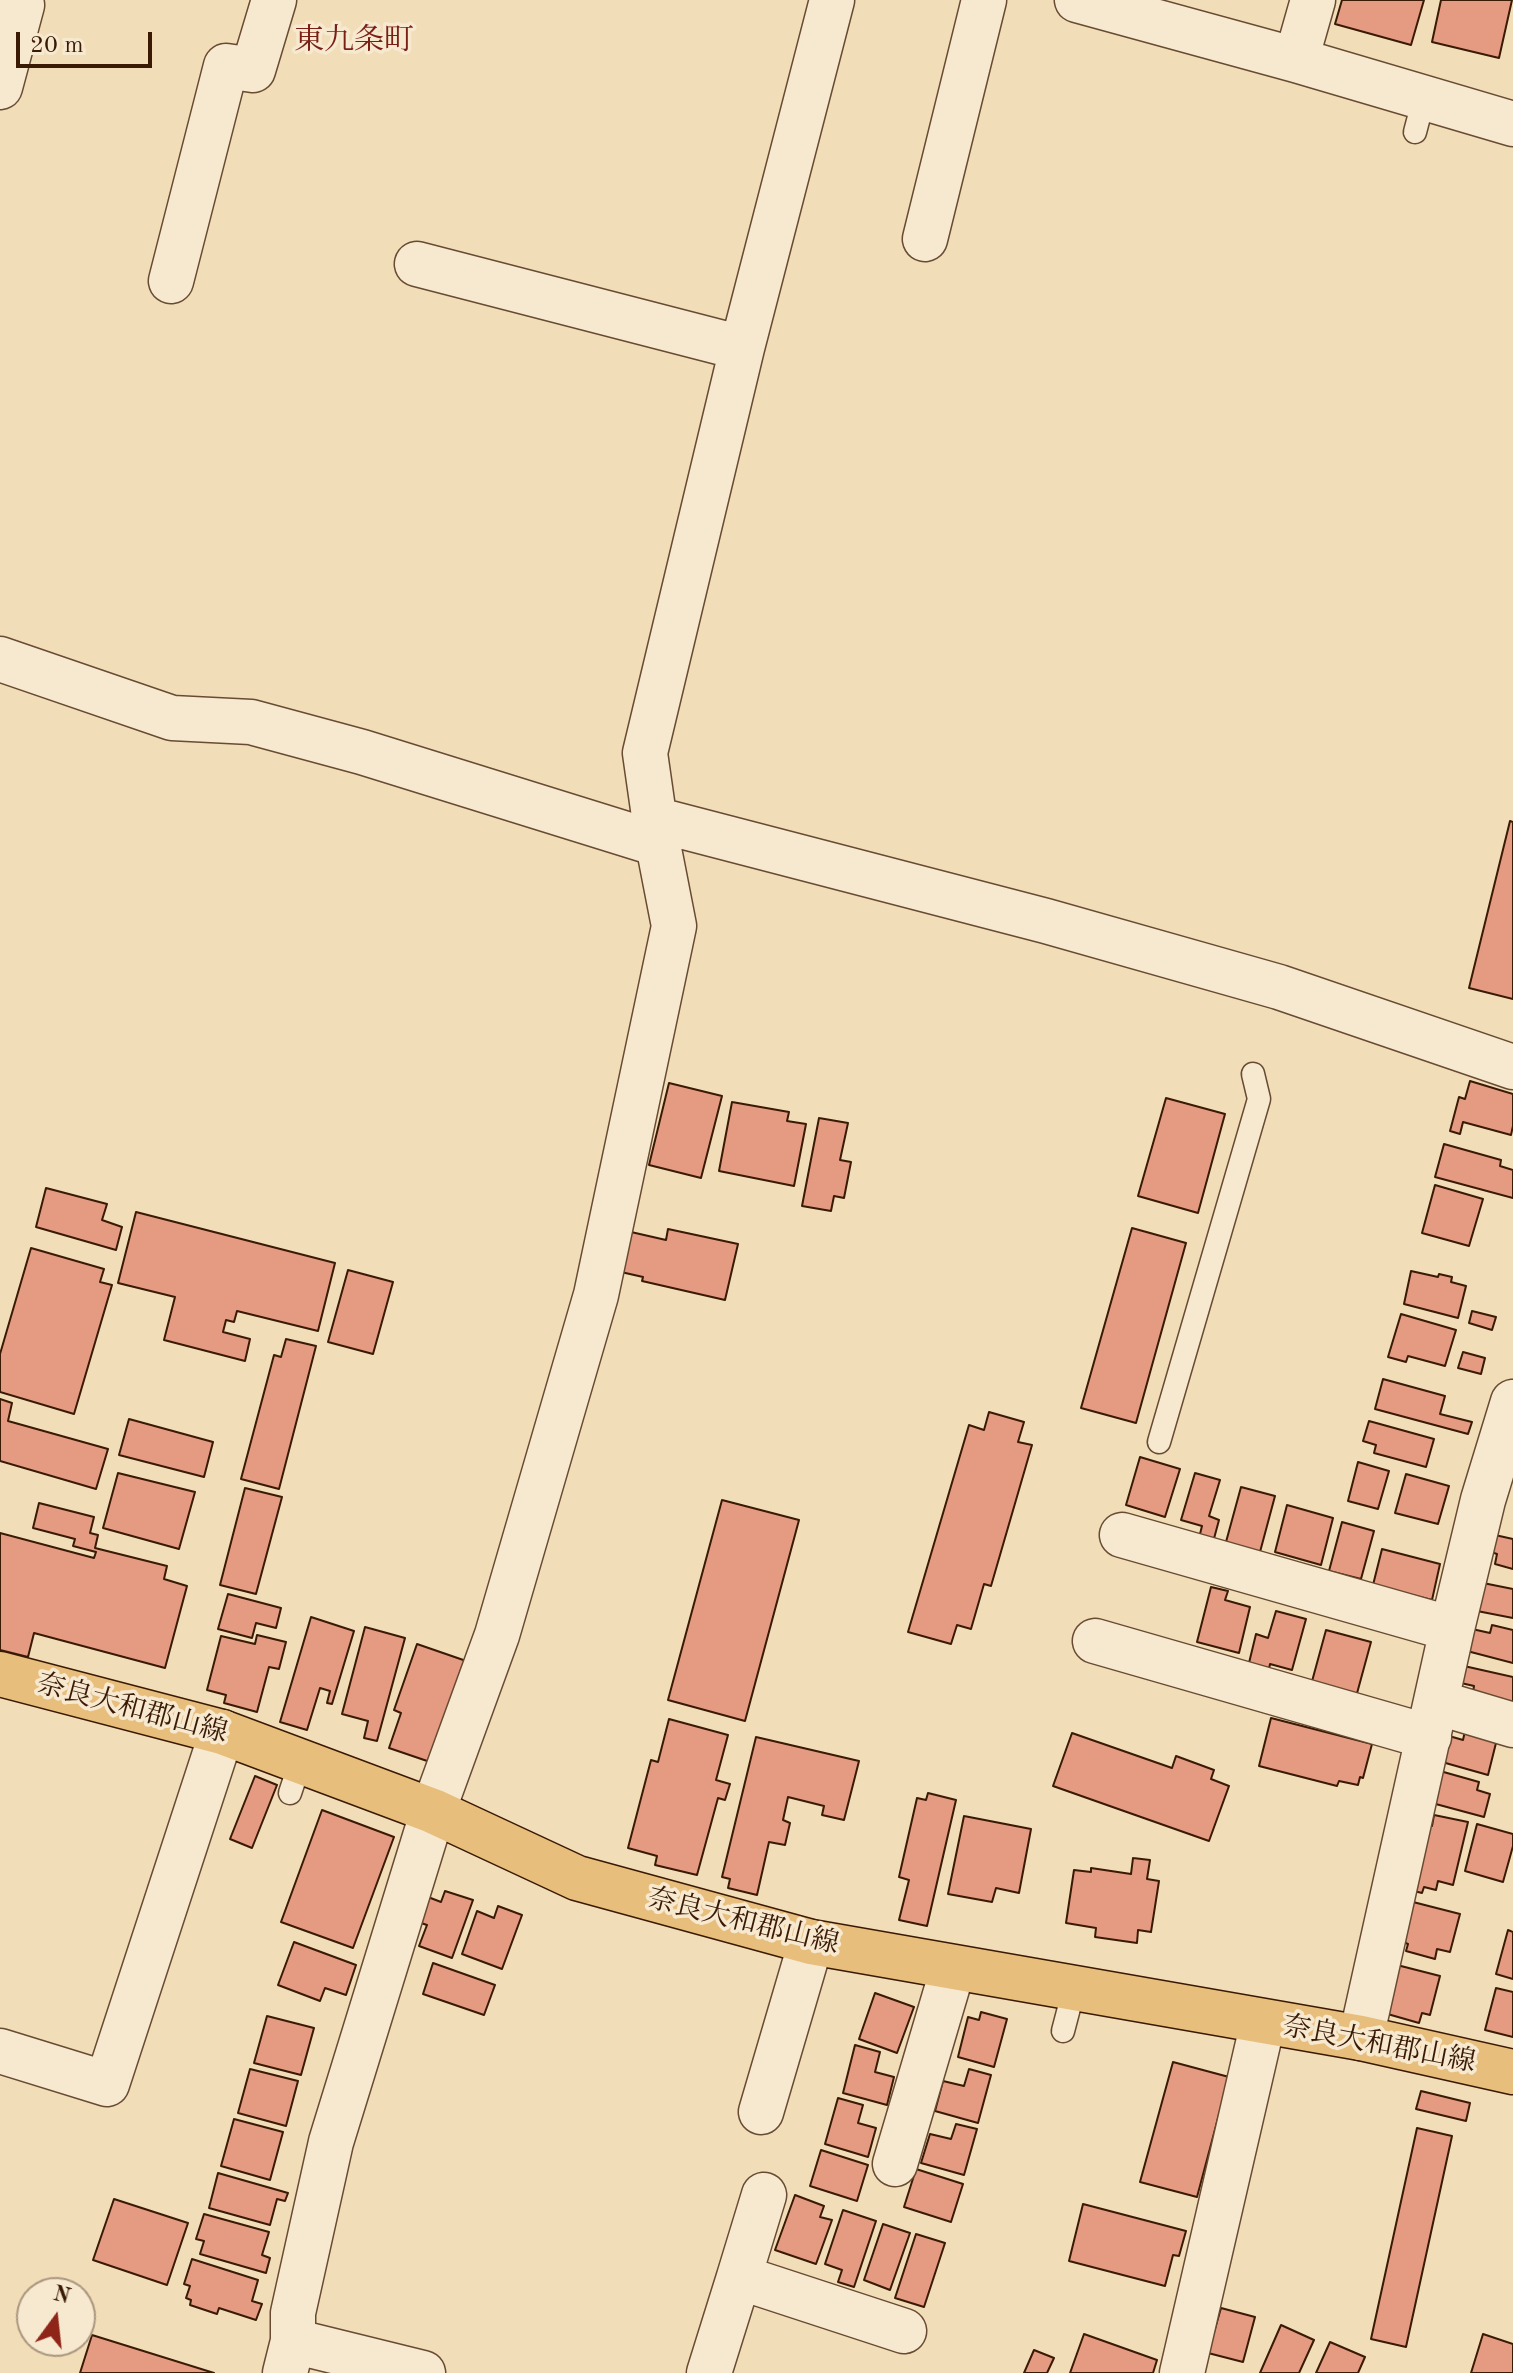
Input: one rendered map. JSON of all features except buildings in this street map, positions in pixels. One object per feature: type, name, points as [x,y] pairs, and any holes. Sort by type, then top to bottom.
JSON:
[{"type":"main road","name":"奈良大和郡山線","points":[[0,1674],[222,1732],[295,1777],[433,1811],[577,1878],[811,1942],[1361,2038],[1513,2072]]},
{"type":"street","points":[[0,87],[22,5],[13,0]]},
{"type":"street","points":[[171,281],[226,66],[253,70],[274,0]]},
{"type":"street","points":[[423,2373],[289,2357],[293,2313],[331,2142],[433,1811],[497,1635],[596,1295],[674,926],[645,753],[742,348],[832,0]]},
{"type":"street","points":[[925,239],[984,0]]},
{"type":"street","points":[[1077,0],[1296,60],[1419,115],[1513,124]]},
{"type":"street","points":[[1296,60],[1313,0]]},
{"type":"street","points":[[417,264],[742,348]]},
{"type":"street","points":[[0,659],[172,718],[251,722],[656,832],[1046,921],[1279,987],[1513,1067]]},
{"type":"street","points":[[1361,2038],[1452,1629],[1498,1504],[1513,1402]]},
{"type":"street","points":[[1122,1535],[1452,1629]]},
{"type":"street","points":[[1095,1641],[1432,1719],[1513,1725]]},
{"type":"street","points":[[0,2051],[107,2084],[222,1732]]},
{"type":"street","points":[[761,2112],[811,1942]]},
{"type":"street","points":[[895,2164],[953,1968]]},
{"type":"street","points":[[1182,2373],[1263,2022]]},
{"type":"street","points":[[709,2373],[764,2195]]},
{"type":"street","points":[[739,2277],[904,2331]]},
{"type":"lane","points":[[1159,1442],[1259,1099],[1253,1074]]},
{"type":"lane","points":[[1063,2031],[1074,1989]]},
{"type":"district","name":"東九条町","points":[[354,41]]}]
